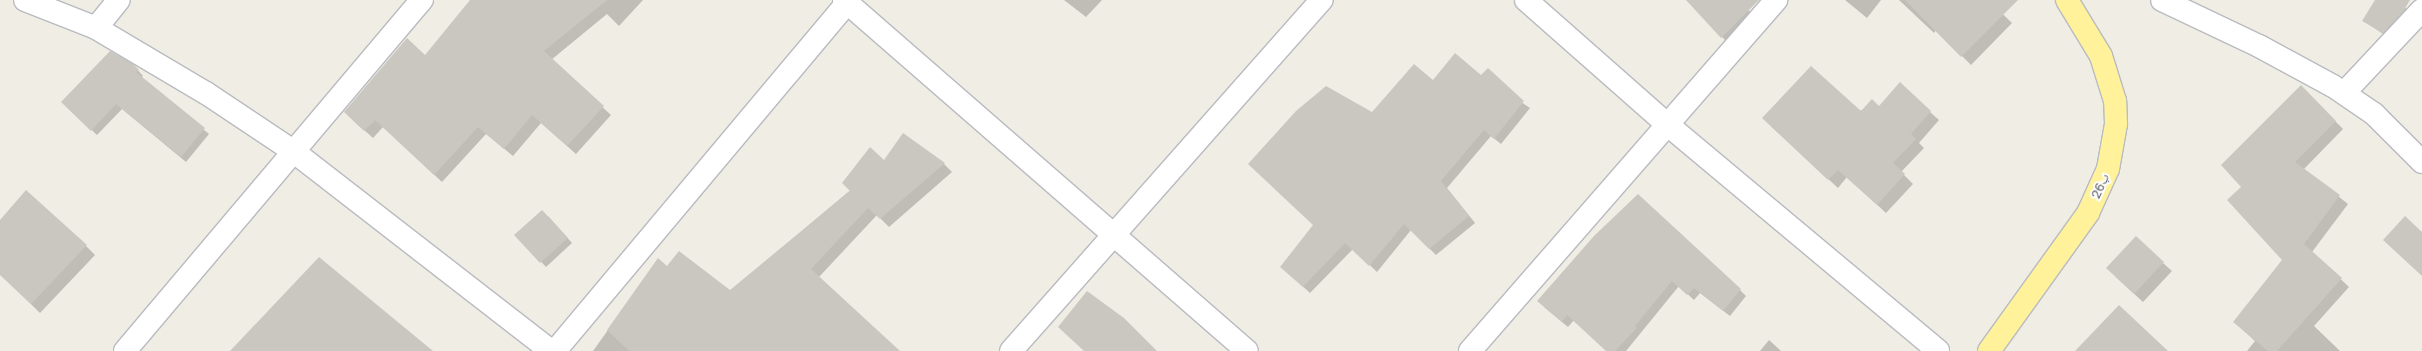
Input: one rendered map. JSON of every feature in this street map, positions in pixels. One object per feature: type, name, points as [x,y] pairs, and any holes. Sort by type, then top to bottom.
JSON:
[{"type":"highway","name":"26ب","points":[[1989,351],[2088,212],[2108,169],[2116,124],[2115,101],[2101,56],[2067,0]]},
{"type":"street","points":[[25,0],[96,28],[206,93],[293,151],[551,351]]},
{"type":"street","points":[[96,28],[119,0]]},
{"type":"street","points":[[125,351],[422,0]]},
{"type":"street","points":[[1011,351],[1322,0]]},
{"type":"street","points":[[1526,0],[1668,125],[1938,351]]},
{"type":"street","points":[[1470,351],[1776,0]]},
{"type":"street","points":[[2162,0],[2260,46],[2344,93],[2374,114],[2422,162]]},
{"type":"street","points":[[555,351],[847,1],[1247,351]]},
{"type":"street","points":[[2344,93],[2422,10]]},
{"type":"building","points":[[470,0],[607,0],[544,51],[604,106],[567,146],[532,115],[504,149],[478,127],[434,175],[375,120],[364,131],[344,112],[407,38],[425,55]]},
{"type":"building","points":[[1686,0],[1759,0],[1721,38]]},
{"type":"building","points":[[1905,0],[2018,0],[1961,57]]},
{"type":"building","points":[[2375,0],[2410,0],[2403,12],[2383,33],[2362,21]]},
{"type":"building","points":[[110,51],[133,64],[139,70],[136,72],[205,128],[181,157],[116,104],[91,131],[61,102]]},
{"type":"building","points":[[1455,53],[1481,75],[1488,68],[1524,101],[1494,139],[1484,130],[1441,181],[1469,216],[1429,249],[1404,224],[1369,266],[1345,243],[1303,287],[1280,267],[1313,225],[1248,164],[1296,111],[1326,86],[1372,112],[1414,64],[1433,80]]},
{"type":"building","points":[[1811,66],[1861,111],[1872,99],[1879,106],[1900,82],[1931,111],[1911,134],[1916,139],[1893,163],[1905,174],[1877,205],[1838,170],[1828,180],[1762,118]]},
{"type":"building","points":[[2301,85],[2336,121],[2295,162],[2340,195],[2304,244],[2342,278],[2277,351],[2268,351],[2233,322],[2282,260],[2227,200],[2241,187],[2221,165]]},
{"type":"building","points":[[903,133],[945,163],[880,219],[868,208],[811,269],[900,351],[629,351],[607,330],[658,258],[667,266],[679,251],[730,290],[850,191],[842,183],[870,147],[884,160]]},
{"type":"building","points":[[26,190],[87,245],[31,304],[0,275],[0,220]]},
{"type":"building","points":[[1638,194],[1741,289],[1723,311],[1694,288],[1687,295],[1672,281],[1635,326],[1637,328],[1615,351],[1606,351],[1567,315],[1562,322],[1537,301],[1594,236]]},
{"type":"building","points":[[542,210],[568,238],[540,263],[514,235]]},
{"type":"building","points":[[2405,216],[2422,232],[2422,276],[2383,240]]},
{"type":"building","points":[[2136,236],[2164,262],[2134,294],[2106,268]]},
{"type":"building","points":[[319,257],[433,351],[230,351]]},
{"type":"building","points":[[1087,291],[1124,318],[1157,351],[1084,351],[1058,327]]},
{"type":"building","points":[[2119,305],[2168,351],[2075,351]]}]
